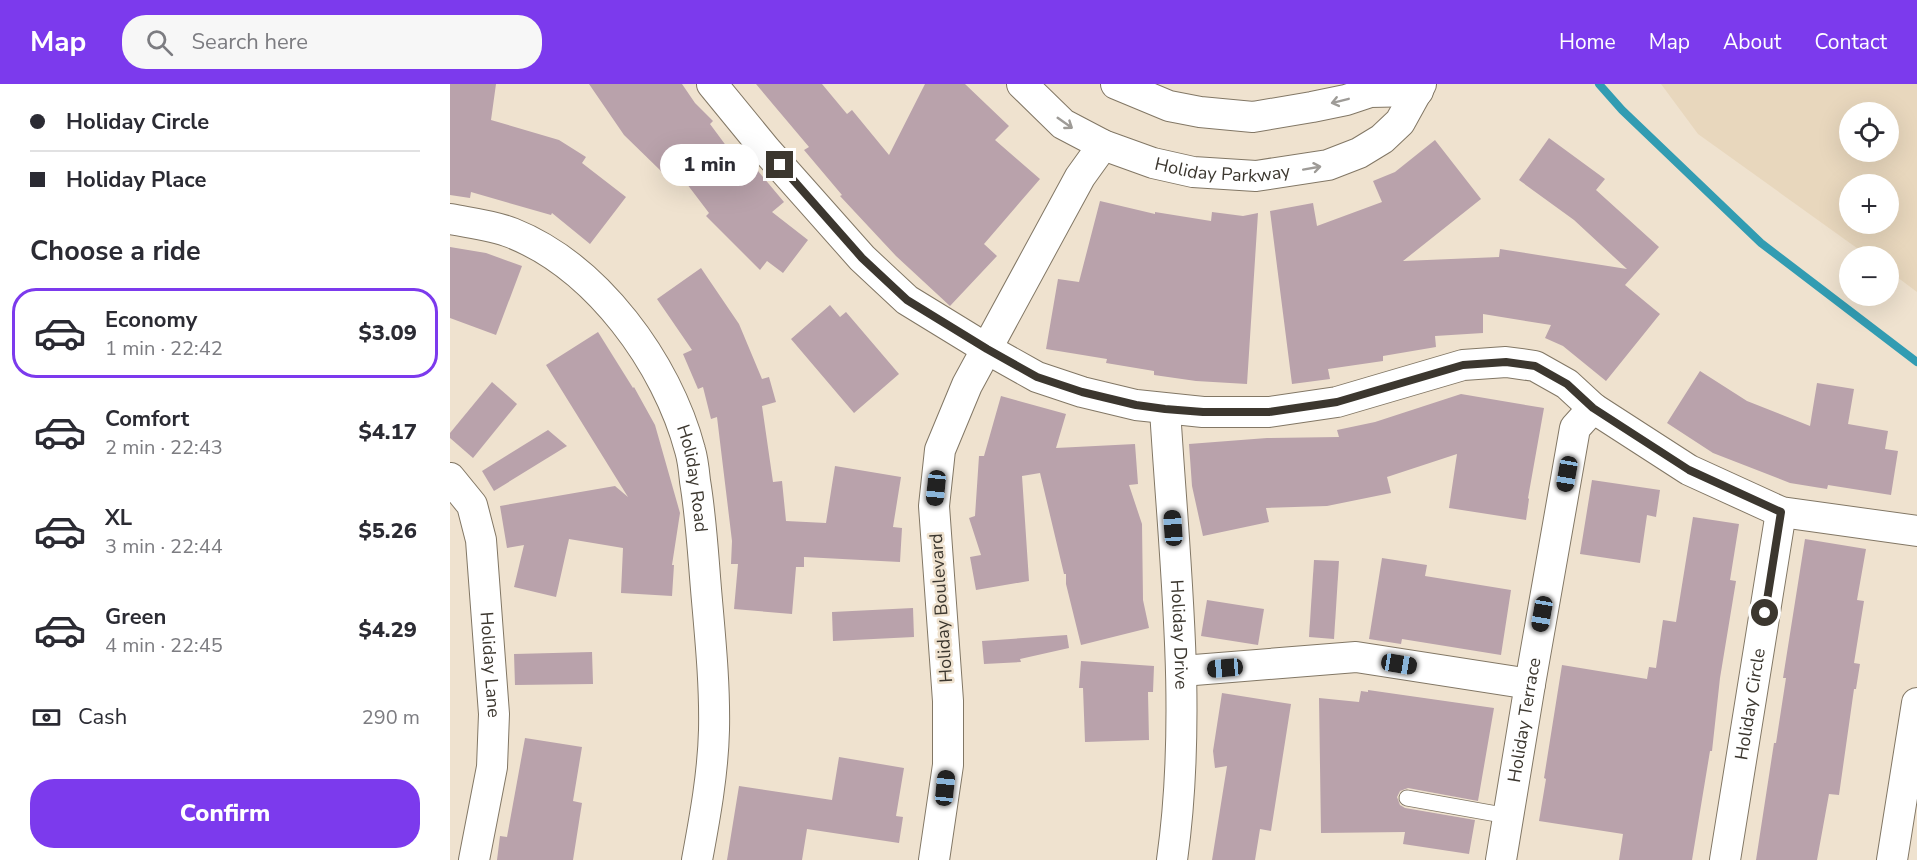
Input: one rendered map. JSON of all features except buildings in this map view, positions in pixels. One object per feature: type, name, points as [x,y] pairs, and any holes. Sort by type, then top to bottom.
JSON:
[{"type":"street","points":[[712,84],[766,150],[862,258],[907,300],[1037,377],[1082,392],[1136,405],[1203,412],[1269,412],[1337,402],[1463,365],[1506,362],[1535,366],[1567,384],[1593,408],[1689,470],[1781,512],[1904,529]]},
{"type":"street","name":"Holiday Parkway","points":[[1022,84],[1064,124],[1103,144],[1153,163],[1193,172],[1256,176],[1328,165],[1359,153],[1382,139],[1400,122],[1419,87]]},
{"type":"street","name":"Holiday Parkway","points":[[1116,84],[1169,106],[1200,112],[1253,117],[1323,105],[1370,92],[1419,87]]},
{"type":"street","name":"Holiday Boulevard","points":[[934,860],[947,777],[948,744],[948,701],[934,506],[940,450],[967,385],[1080,177],[1103,144]]},
{"type":"street","name":"Holiday Road","points":[[450,219],[511,233],[546,250],[584,278],[622,316],[674,403],[691,451],[698,496],[712,670],[714,730],[708,800],[698,860]]},
{"type":"street","name":"Holiday Terrace","points":[[1501,860],[1575,428],[1593,408]]},
{"type":"street","name":"Holiday Drive","points":[[1165,409],[1182,671],[1178,809],[1172,860]]},
{"type":"street","name":"Holiday Lane","points":[[450,478],[472,504],[481,540],[494,714],[492,767],[474,860]]},
{"type":"street","name":"Holiday Circle","points":[[1725,860],[1781,512]]},
{"type":"street","points":[[1182,671],[1356,657],[1530,684]]},
{"type":"street","points":[[1892,860],[1913,749],[1917,703]]},
{"type":"lane","points":[[1407,798],[1508,816]]},
{"type":"shaded area","points":[[1661,84],[1917,84],[1917,292],[1899,278],[1899,246],[1854,246],[1698,134]]},
{"type":"waterway","points":[[1599,84],[1622,110],[1761,243],[1917,362]]},
{"type":"route","points":[[780,165],[862,258],[907,300],[1037,377],[1082,392],[1136,405],[1165,409],[1203,412],[1269,412],[1337,402],[1463,365],[1506,362],[1535,366],[1567,384],[1593,408],[1689,470],[1781,512],[1765,613]]}]
